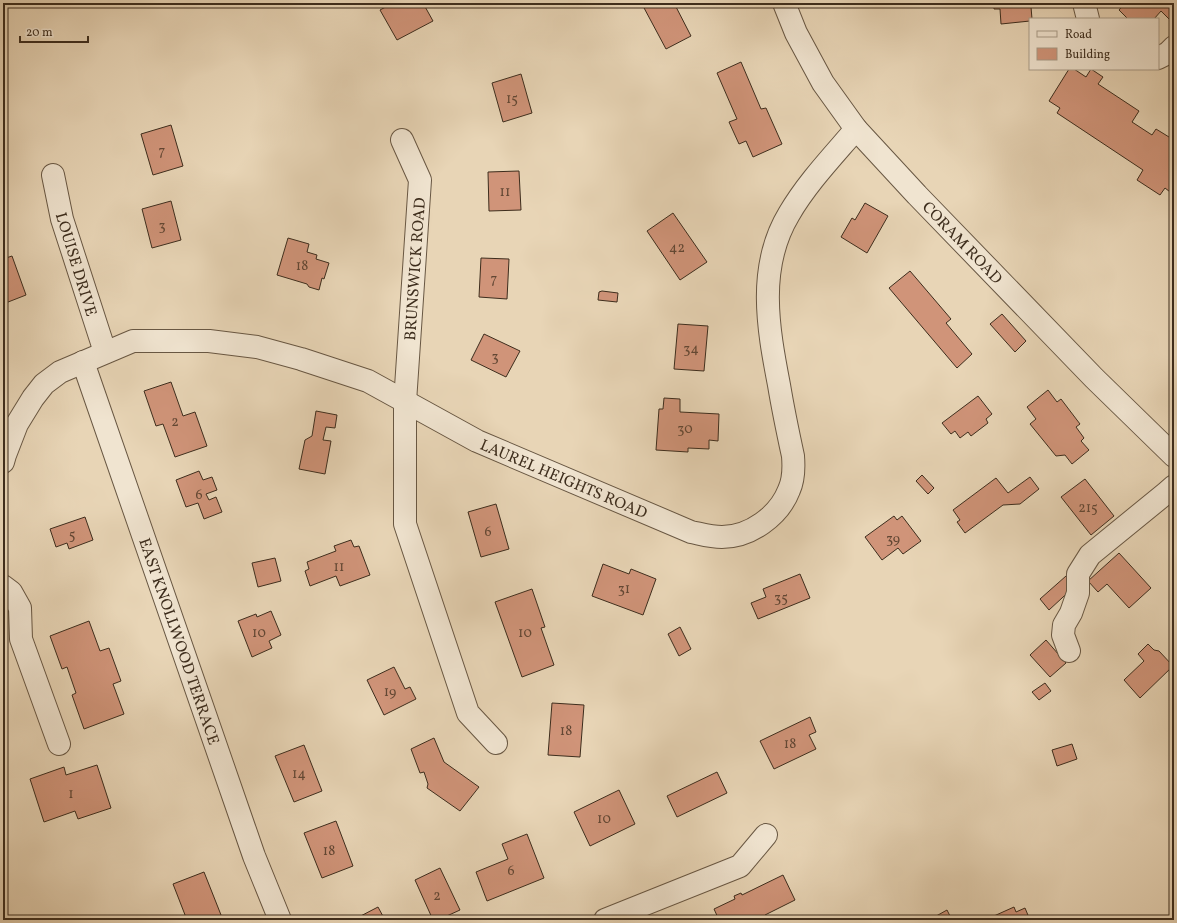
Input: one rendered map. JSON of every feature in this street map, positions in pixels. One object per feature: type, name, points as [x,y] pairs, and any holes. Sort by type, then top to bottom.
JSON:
[{"type":"street","name":"CORAM ROAD","points":[[784,3],[796,33],[822,83],[856,129],[917,195],[1094,378],[1174,456]]},
{"type":"street","points":[[1084,3],[1088,18]]},
{"type":"street","points":[[1159,58],[1168,53],[1174,47]]},
{"type":"street","name":"LAUREL HEIGHTS ROAD","points":[[3,462],[4,455],[17,424],[33,398],[44,384],[60,372],[132,341],[209,341],[257,347],[301,359],[368,381],[477,441],[691,532],[722,537],[737,535],[751,530],[763,522],[782,503],[789,490],[794,468],[770,342],[767,303],[769,273],[775,243],[788,215],[805,189],[856,129]]},
{"type":"street","name":"BRUNSWICK ROAD","points":[[402,140],[420,180],[405,402],[405,524],[468,713],[496,743]]},
{"type":"street","name":"LOUISE DRIVE","points":[[53,175],[62,219],[105,352]]},
{"type":"street","name":"EAST KNOLLWOOD TERRACE","points":[[83,362],[254,856],[280,920]]},
{"type":"street","points":[[1069,651],[1063,635],[1064,625],[1071,613],[1078,593],[1078,574],[1090,555],[1174,486]]},
{"type":"street","points":[[3,586],[11,592],[20,608],[21,639],[59,744]]},
{"type":"street","points":[[605,920],[740,866],[766,835]]},
{"type":"building","points":[[393,3],[397,3],[398,5],[403,3],[423,3],[433,21],[397,40],[380,10]]},
{"type":"building","points":[[650,3],[674,3],[691,36],[666,49],[643,6]]},
{"type":"building","points":[[994,3],[1037,3],[1037,7],[1031,7],[1032,18],[1029,18],[1029,21],[1001,24],[1000,9],[994,9]]},
{"type":"building","points":[[1125,3],[1174,3],[1174,22],[1173,23],[1161,11],[1155,18],[1127,18],[1119,10]]},
{"type":"building","points":[[741,62],[761,109],[766,108],[782,144],[753,157],[746,141],[739,144],[729,122],[737,119],[717,73]]},
{"type":"building","points":[[1068,70],[1076,70],[1086,77],[1090,70],[1092,70],[1103,77],[1098,84],[1139,111],[1132,122],[1152,135],[1156,129],[1169,137],[1172,136],[1174,138],[1174,195],[1165,188],[1160,195],[1137,180],[1143,170],[1057,113],[1060,108],[1049,101]]},
{"type":"building","points":[[521,74],[532,113],[503,122],[492,83]]},
{"type":"building","points":[[171,125],[183,166],[153,175],[141,134]]},
{"type":"building","points":[[519,171],[521,210],[489,211],[488,172]]},
{"type":"building","points":[[171,201],[181,240],[152,248],[142,209]]},
{"type":"building","points":[[865,203],[888,216],[867,253],[841,237],[852,218],[855,220]]},
{"type":"building","points":[[673,213],[707,262],[680,280],[647,231]]},
{"type":"building","points":[[288,238],[309,244],[307,252],[317,255],[316,259],[329,263],[324,279],[322,278],[319,290],[309,287],[307,284],[277,275]]},
{"type":"building","points":[[12,256],[26,295],[3,304],[3,259]]},
{"type":"building","points":[[481,258],[509,259],[507,299],[479,297]]},
{"type":"building","points":[[910,271],[951,319],[946,323],[972,354],[957,368],[889,288]]},
{"type":"building","points":[[599,292],[618,293],[617,302],[598,300]]},
{"type":"building","points":[[1002,314],[1026,341],[1015,352],[990,324]]},
{"type":"building","points":[[678,324],[708,326],[704,371],[674,369]]},
{"type":"building","points":[[484,334],[520,351],[506,377],[471,360]]},
{"type":"building","points":[[171,382],[183,416],[195,412],[207,446],[175,457],[163,424],[156,426],[144,391]]},
{"type":"building","points":[[1048,390],[1057,402],[1061,399],[1080,424],[1076,427],[1084,438],[1081,441],[1089,450],[1072,464],[1065,455],[1056,456],[1030,424],[1036,419],[1027,407]]},
{"type":"building","points":[[978,396],[992,414],[986,419],[988,423],[971,436],[968,432],[960,438],[955,431],[951,434],[942,423]]},
{"type":"building","points":[[664,398],[680,399],[680,412],[719,414],[718,441],[709,440],[709,449],[688,448],[688,452],[656,450],[659,409],[663,409]]},
{"type":"building","points":[[316,411],[337,415],[335,428],[326,427],[323,440],[331,441],[325,474],[299,469],[305,440],[312,436]]},
{"type":"building","points":[[199,471],[203,480],[212,477],[217,490],[206,494],[209,500],[216,497],[222,512],[204,519],[198,503],[186,507],[176,480]]},
{"type":"building","points":[[922,475],[934,488],[928,494],[916,481]]},
{"type":"building","points":[[1030,477],[1039,489],[1020,504],[1003,505],[965,533],[957,522],[960,520],[953,510],[996,478],[1008,493]]},
{"type":"building","points":[[1085,479],[1114,516],[1091,535],[1061,497]]},
{"type":"building","points":[[496,504],[509,549],[481,557],[468,512]]},
{"type":"building","points":[[894,516],[897,520],[902,516],[921,541],[903,554],[898,548],[882,560],[865,537]]},
{"type":"building","points":[[85,517],[93,540],[69,549],[67,543],[56,547],[50,529]]},
{"type":"building","points":[[351,540],[354,547],[359,546],[370,575],[340,586],[336,576],[310,586],[305,571],[309,569],[307,562],[336,551],[334,546]]},
{"type":"building","points":[[1119,553],[1151,588],[1129,608],[1107,584],[1098,592],[1088,581]]},
{"type":"building","points":[[275,558],[281,581],[258,587],[252,563]]},
{"type":"building","points":[[603,564],[629,574],[631,569],[656,579],[643,615],[592,596]]},
{"type":"building","points":[[800,574],[810,598],[758,619],[751,603],[766,597],[763,589]]},
{"type":"building","points":[[1066,576],[1075,586],[1049,610],[1040,599]]},
{"type":"building","points":[[532,589],[545,627],[541,628],[554,665],[522,677],[495,602]]},
{"type":"building","points":[[271,611],[281,635],[269,641],[272,648],[252,657],[238,621],[256,614],[257,617]]},
{"type":"building","points":[[89,621],[100,651],[109,648],[121,681],[113,684],[124,714],[84,729],[72,695],[76,693],[67,667],[62,669],[50,636]]},
{"type":"building","points":[[680,627],[691,649],[679,656],[668,634]]},
{"type":"building","points":[[1046,640],[1066,663],[1050,677],[1030,655]]},
{"type":"building","points":[[1148,644],[1154,650],[1159,651],[1173,666],[1140,698],[1124,680],[1144,661],[1138,654]]},
{"type":"building","points":[[394,667],[405,689],[410,687],[416,699],[384,715],[367,680]]},
{"type":"building","points":[[1045,683],[1051,691],[1039,700],[1032,692]]},
{"type":"building","points":[[552,703],[584,705],[580,757],[548,755]]},
{"type":"building","points":[[810,717],[816,732],[809,735],[816,749],[774,769],[760,741]]},
{"type":"building","points":[[434,738],[444,762],[479,787],[460,811],[427,788],[428,784],[424,772],[420,773],[411,749]]},
{"type":"building","points":[[1072,744],[1077,759],[1057,766],[1052,750]]},
{"type":"building","points":[[304,745],[322,791],[294,802],[275,756]]},
{"type":"building","points":[[97,765],[111,808],[78,819],[75,811],[44,822],[30,779],[64,767],[66,775]]},
{"type":"building","points":[[717,772],[727,793],[677,817],[667,796]]},
{"type":"building","points":[[619,790],[635,824],[590,846],[574,812]]},
{"type":"building","points":[[336,821],[353,866],[322,878],[304,833]]},
{"type":"building","points":[[527,834],[544,878],[487,901],[476,872],[508,859],[502,844]]},
{"type":"building","points":[[440,868],[460,910],[438,920],[433,920],[415,880]]},
{"type":"building","points":[[204,872],[223,920],[187,920],[173,884]]},
{"type":"building","points":[[783,875],[795,900],[758,920],[719,920],[714,909],[735,899],[734,896],[741,893],[742,895]]},
{"type":"building","points":[[378,907],[385,920],[353,920]]},
{"type":"building","points":[[1014,907],[1016,912],[1025,908],[1030,920],[985,920]]},
{"type":"building","points":[[947,910],[952,920],[929,920]]}]
